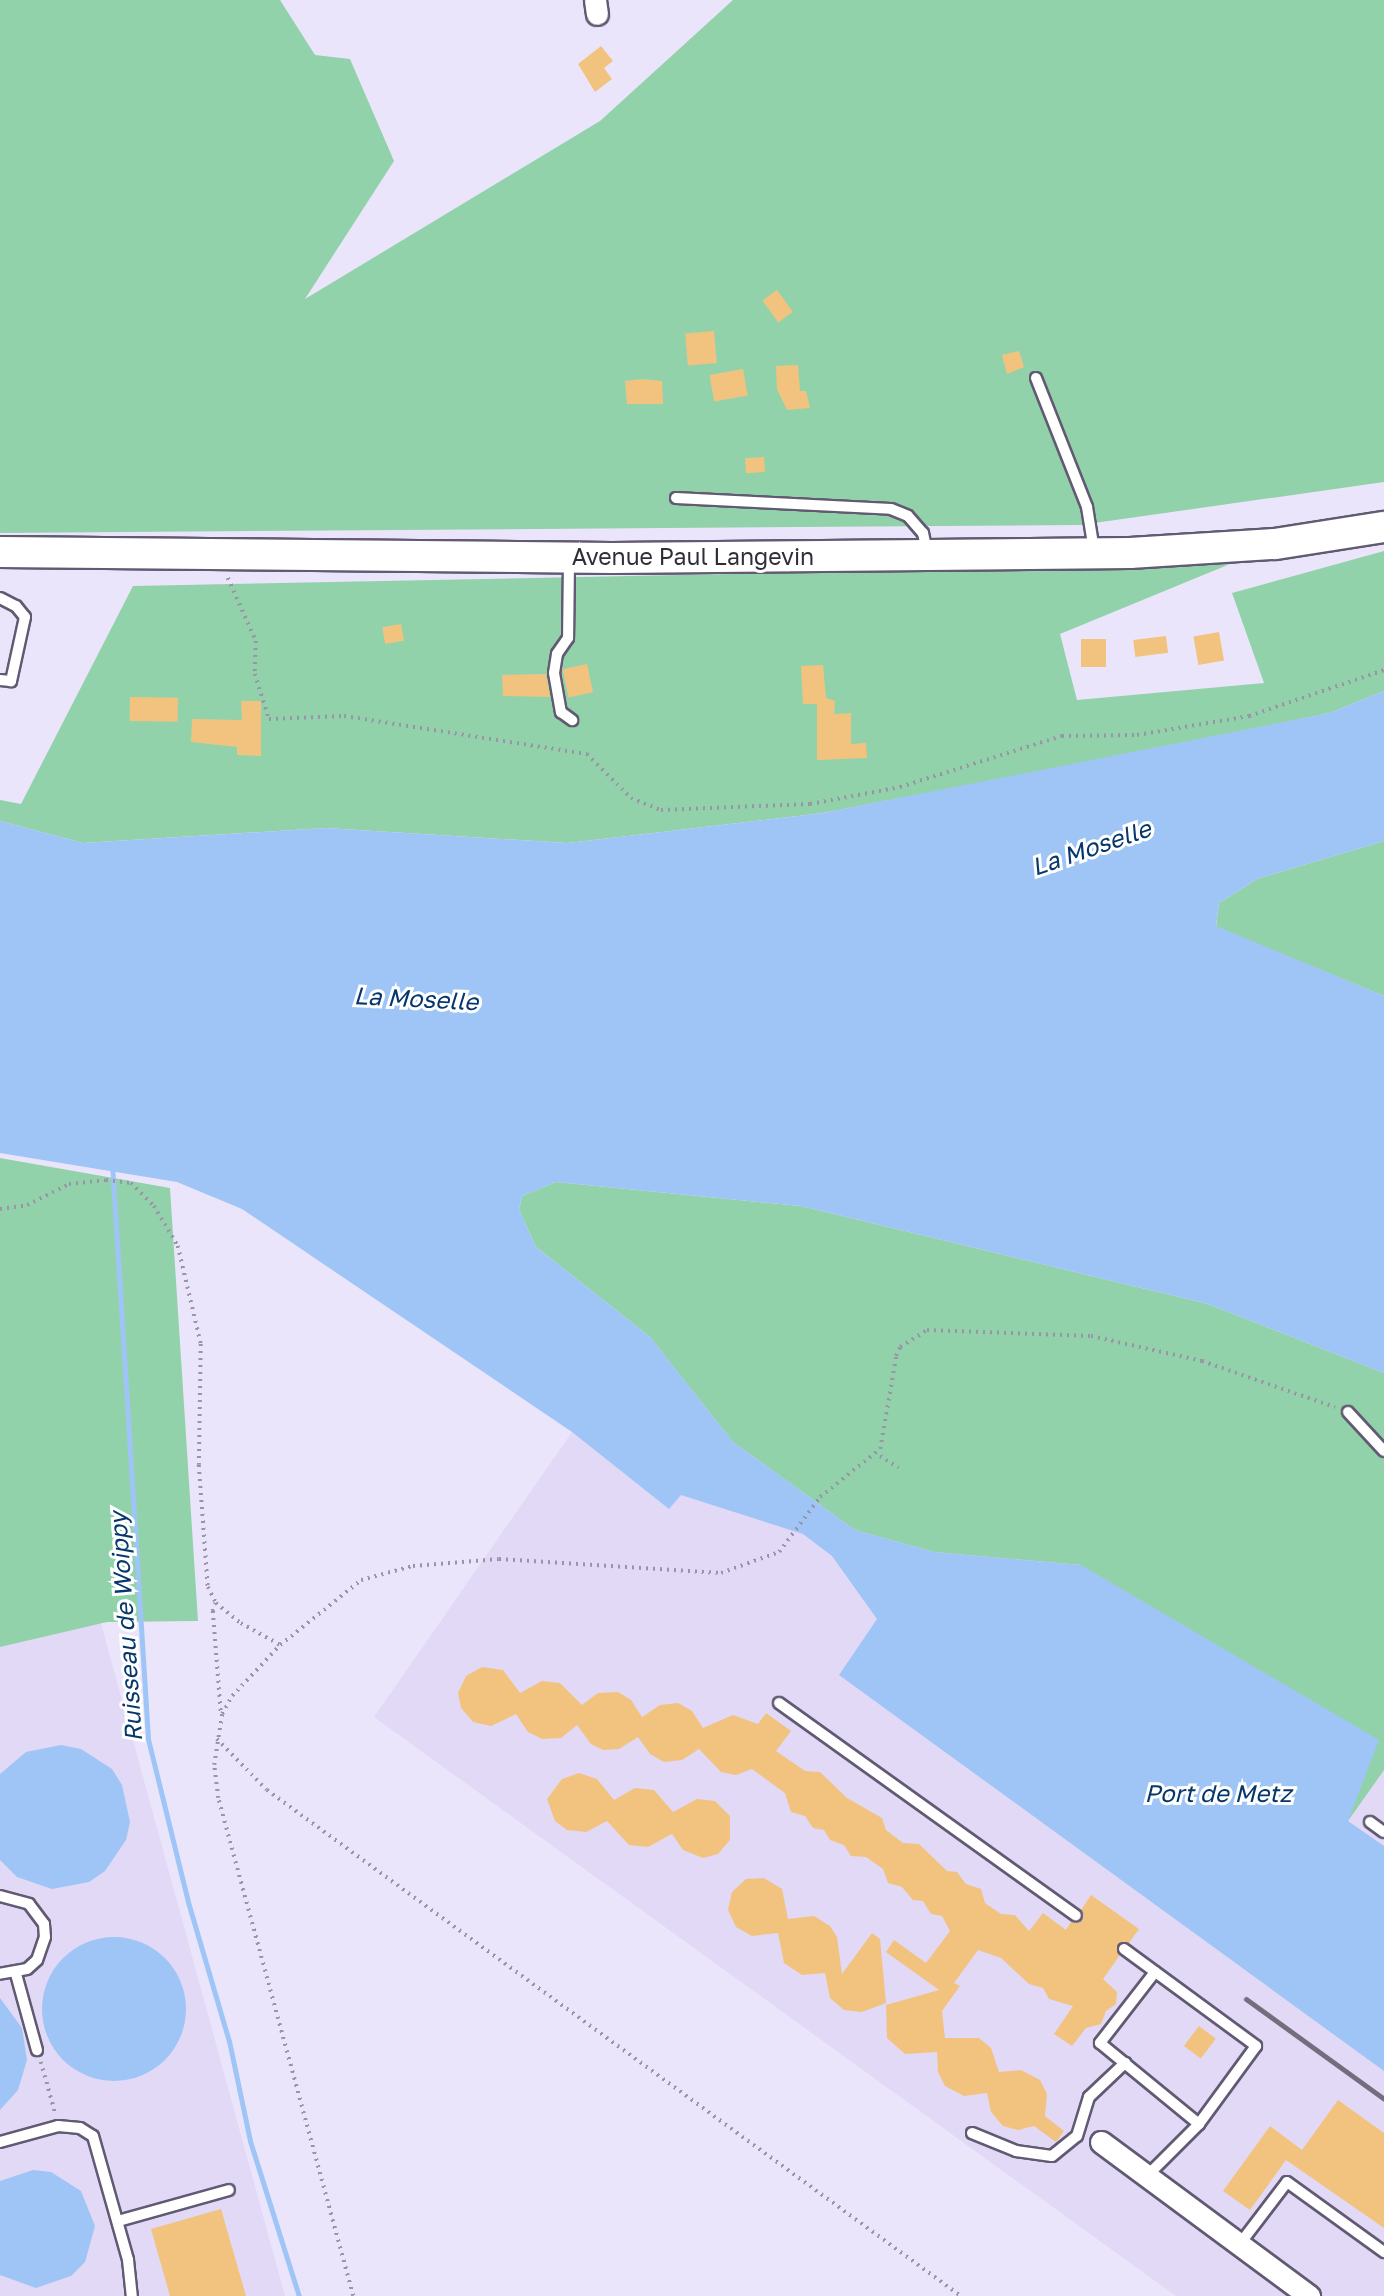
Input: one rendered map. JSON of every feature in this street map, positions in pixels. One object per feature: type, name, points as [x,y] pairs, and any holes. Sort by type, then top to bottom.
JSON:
[{"type":"main road","name":"Avenue Paul Langevin","points":[[0,552],[569,557],[1094,553],[1275,544],[1384,527]]},
{"type":"street","points":[[1101,2142],[1303,2294]]},
{"type":"lane","points":[[1036,379],[1087,508],[1094,553]]},
{"type":"lane","points":[[676,498],[891,509],[908,516],[923,533],[928,554]]},
{"type":"lane","points":[[569,557],[568,638],[557,654],[554,673],[561,712],[572,720]]},
{"type":"lane","points":[[0,598],[16,606],[25,617],[11,681],[0,680]]},
{"type":"lane","points":[[1348,1412],[1369,1440],[1384,1451]]},
{"type":"lane","points":[[779,1703],[1076,1916]]},
{"type":"lane","points":[[1370,1822],[1384,1832]]},
{"type":"lane","points":[[0,1896],[29,1904],[44,1924],[45,1937],[37,1960],[16,1974],[0,1975]]},
{"type":"lane","points":[[1124,1950],[1255,2046],[1199,2124],[1146,2177]]},
{"type":"lane","points":[[1155,1972],[1100,2043],[1199,2124]]},
{"type":"lane","points":[[16,1974],[37,2050]]},
{"type":"lane","points":[[972,2133],[1016,2151],[1052,2156],[1077,2136],[1089,2097],[1125,2063]]},
{"type":"lane","points":[[0,2141],[58,2126],[80,2127],[93,2136],[118,2221],[132,2296]]},
{"type":"lane","points":[[1239,2245],[1287,2182],[1384,2252]]},
{"type":"lane","points":[[118,2221],[229,2190]]},
{"type":"path","points":[[225,552],[227,576],[256,641],[255,674],[269,719],[344,716],[587,754],[631,798],[661,810],[810,804],[900,787],[1062,736],[1137,735],[1249,716],[1384,670]]},
{"type":"path","points":[[0,1209],[27,1205],[69,1185],[131,1183],[154,1206],[178,1246],[201,1344],[199,1465],[208,1587],[216,1603],[241,1623],[280,1645]]},
{"type":"path","points":[[222,1714],[232,1696],[280,1645],[361,1580],[413,1566],[499,1559],[721,1573],[779,1552],[820,1497],[880,1449],[896,1356],[900,1347],[928,1330],[1091,1336],[1202,1362],[1348,1412]]},
{"type":"path","points":[[880,1457],[899,1468]]},
{"type":"path","points":[[216,1603],[212,1611],[222,1714],[217,1739],[218,1798],[353,2296]]},
{"type":"path","points":[[217,1739],[267,1790],[961,2296]]},
{"type":"path","points":[[37,2050],[58,2126]]},
{"type":"shaded area","points":[[650,1337],[1384,1732],[1384,2296],[1176,2296],[374,1717],[572,1432]]},
{"type":"shaded area","points":[[99,1616],[285,2296],[0,2296],[0,1645]]},
{"type":"green space","points":[[0,0],[280,0],[315,55],[350,59],[394,161],[305,299],[600,121],[733,0],[1384,0],[1384,482],[1080,525],[0,533]]},
{"type":"green space","points":[[1384,551],[1384,691],[1330,713],[1083,763],[823,813],[568,843],[326,828],[83,843],[0,821],[0,800],[21,804],[133,586],[1230,564],[1060,634],[1077,700],[1264,683],[1232,593]]},
{"type":"green space","points":[[1384,841],[1384,996],[1216,927],[1219,903],[1257,879]]},
{"type":"green space","points":[[0,1158],[170,1188],[198,1621],[107,1622],[0,1647]]},
{"type":"green space","points":[[556,1182],[801,1206],[1208,1304],[1384,1373],[1384,1770],[1348,1821],[1081,1565],[934,1552],[855,1530],[733,1442],[650,1337],[536,1247],[519,1210],[522,1196]]},
{"type":"water","points":[[1384,691],[1384,841],[1257,879],[1219,903],[1216,926],[1384,996],[1384,1373],[1208,1304],[801,1206],[556,1182],[522,1196],[519,1210],[536,1247],[650,1337],[733,1442],[855,1530],[934,1552],[1081,1565],[1379,1740],[1348,1821],[1384,1846],[1384,2071],[839,1675],[877,1619],[832,1556],[803,1534],[681,1495],[669,1509],[572,1432],[242,1209],[177,1182],[0,1153],[0,821],[83,843],[326,828],[568,843],[823,813],[1330,713]]},
{"type":"water","points":[[61,1745],[81,1749],[112,1769],[122,1785],[130,1822],[126,1840],[105,1871],[89,1882],[52,1889],[17,1877],[0,1860],[0,1774],[26,1752]]},
{"type":"water","points":[[114,1937],[142,1943],[165,1958],[180,1981],[186,2009],[180,2037],[165,2060],[142,2075],[114,2081],[86,2075],[63,2060],[48,2037],[42,2009],[48,1981],[63,1958],[86,1943]]},
{"type":"water","points":[[0,1998],[22,2028],[27,2060],[18,2090],[0,2110]]},
{"type":"water","points":[[33,2170],[51,2172],[81,2191],[95,2226],[85,2262],[71,2276],[36,2288],[0,2275],[0,2181]]},
{"type":"building","points":[[601,46],[613,61],[604,68],[612,79],[595,92],[578,64]]},
{"type":"building","points":[[777,290],[793,312],[778,322],[762,301]]},
{"type":"building","points":[[714,331],[717,363],[688,365],[685,334]]},
{"type":"building","points":[[1019,351],[1024,367],[1007,374],[1002,355]]},
{"type":"building","points":[[798,365],[800,391],[806,391],[810,408],[787,410],[777,389],[776,366]]},
{"type":"building","points":[[743,369],[748,396],[714,401],[710,375]]},
{"type":"building","points":[[625,381],[662,381],[663,404],[627,404]]},
{"type":"building","points":[[764,457],[765,472],[746,473],[745,458]]},
{"type":"building","points":[[401,624],[404,641],[385,644],[382,627]]},
{"type":"building","points":[[1219,632],[1224,661],[1198,665],[1193,637]]},
{"type":"building","points":[[1166,636],[1168,653],[1135,657],[1133,640]]},
{"type":"building","points":[[1081,639],[1106,639],[1106,667],[1081,667]]},
{"type":"building","points":[[587,664],[593,692],[569,698],[563,669]]},
{"type":"building","points":[[823,665],[826,698],[835,701],[834,714],[851,713],[851,744],[866,743],[867,758],[817,760],[817,704],[803,704],[801,666]]},
{"type":"building","points":[[546,674],[550,697],[503,696],[502,675]]},
{"type":"building","points":[[130,697],[178,698],[178,722],[130,721]]},
{"type":"building","points":[[241,701],[261,701],[261,756],[237,755],[237,747],[191,742],[192,719],[242,720]]},
{"type":"building","points":[[482,1667],[503,1670],[520,1693],[542,1681],[560,1683],[582,1705],[598,1693],[618,1692],[631,1700],[642,1717],[660,1705],[678,1703],[692,1711],[703,1728],[733,1715],[758,1724],[766,1713],[791,1731],[776,1751],[805,1771],[820,1772],[847,1798],[882,1818],[886,1830],[903,1843],[919,1844],[947,1871],[957,1872],[966,1884],[981,1889],[985,1903],[1001,1914],[1015,1915],[1029,1931],[1043,1913],[1066,1930],[1071,1922],[1080,1923],[1084,1916],[1081,1910],[1091,1895],[1139,1929],[1129,1943],[1117,1945],[1120,1955],[1103,1979],[1117,1992],[1116,2004],[1106,2011],[1101,2024],[1086,2028],[1072,2046],[1054,2034],[1073,2006],[1049,1999],[1043,1988],[1029,1984],[1001,1958],[978,1950],[954,1983],[960,1986],[942,2011],[945,2038],[979,2038],[991,2048],[999,2072],[1021,2070],[1040,2080],[1047,2094],[1045,2116],[1064,2131],[1056,2142],[1034,2126],[1018,2130],[1003,2126],[991,2112],[987,2093],[964,2096],[945,2086],[938,2072],[937,2052],[905,2054],[887,2038],[886,2005],[939,1990],[886,1952],[894,1940],[926,1963],[950,1931],[942,1916],[931,1914],[923,1901],[913,1900],[902,1887],[888,1883],[883,1869],[866,1857],[851,1856],[844,1845],[830,1840],[824,1830],[813,1828],[805,1816],[791,1812],[785,1793],[752,1769],[736,1775],[721,1772],[699,1749],[682,1760],[664,1762],[650,1754],[638,1737],[619,1749],[603,1750],[591,1744],[577,1725],[561,1738],[542,1739],[528,1732],[516,1714],[491,1726],[473,1722],[461,1708],[458,1693],[466,1676]]},
{"type":"building","points":[[579,1773],[597,1779],[614,1800],[635,1788],[654,1790],[673,1812],[697,1799],[715,1801],[730,1816],[730,1840],[718,1854],[703,1858],[683,1850],[672,1834],[648,1847],[629,1845],[607,1821],[586,1832],[567,1830],[555,1821],[547,1799],[562,1779]]},
{"type":"building","points":[[764,1878],[782,1889],[788,1919],[814,1916],[830,1926],[837,1937],[842,1974],[872,1933],[880,1939],[886,2003],[862,2012],[844,2010],[830,1998],[825,1973],[802,1975],[784,1963],[778,1933],[752,1936],[736,1927],[728,1910],[732,1892],[746,1879]]},
{"type":"building","points":[[1199,2026],[1216,2039],[1201,2059],[1184,2046]]},
{"type":"building","points":[[1338,2100],[1384,2133],[1384,2228],[1286,2160],[1250,2210],[1223,2191],[1270,2126],[1302,2150]]},
{"type":"building","points":[[221,2209],[246,2296],[170,2296],[151,2229]]},
{"type":"waterway","name":"Ruisseau de Woippy","points":[[112,1163],[148,1739],[188,1902],[229,2041],[250,2141],[299,2296]]},
{"type":"railway","points":[[1246,1999],[1384,2099]]},
{"type":"water label","name":"La Moselle","points":[[1091,847]]},
{"type":"water label","name":"La Moselle","points":[[416,998]]},
{"type":"water label","name":"Port de Metz","points":[[1218,1793]]}]
